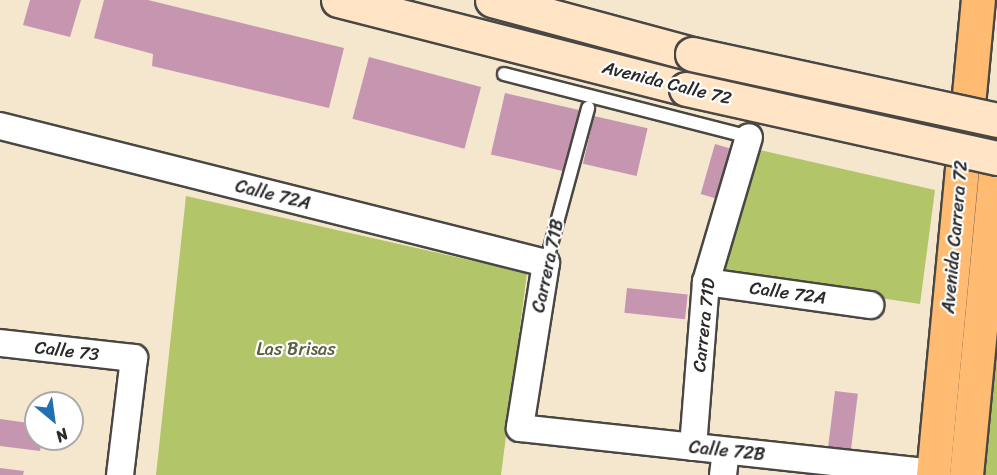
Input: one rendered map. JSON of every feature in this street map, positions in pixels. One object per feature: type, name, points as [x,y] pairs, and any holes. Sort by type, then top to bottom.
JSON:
[{"type":"highway","name":"Avenida Carrera 72","points":[[933,474],[978,0]]},
{"type":"highway","name":"Avenida Carrera 72","points":[[966,475],[997,157]]},
{"type":"main road","name":"Avenida Calle 72","points":[[338,0],[686,89],[997,157]]},
{"type":"main road","name":"Avenida Calle 72","points":[[492,0],[692,54],[997,120]]},
{"type":"street","name":"Calle 72A","points":[[0,126],[546,263]]},
{"type":"street","name":"Carrera 71D","points":[[693,447],[706,282],[749,137]]},
{"type":"street","name":"Carrera 71B","points":[[520,428],[546,263]]},
{"type":"street","name":"Calle 72A","points":[[706,282],[870,305]]},
{"type":"street","name":"Calle 73","points":[[0,343],[134,358],[120,475]]},
{"type":"street","name":"Calle 72B","points":[[520,428],[693,447],[725,463],[933,474]]},
{"type":"lane","points":[[504,74],[749,137]]},
{"type":"lane","name":"Carrera 71B","points":[[546,263],[588,108]]},
{"type":"green space","points":[[760,150],[935,190],[920,304],[720,274]]},
{"type":"green space","name":"Las Brisas","points":[[186,196],[527,273],[501,475],[156,475]]},
{"type":"green space","points":[[997,304],[997,475],[979,475]]},
{"type":"building","points":[[30,0],[81,0],[70,37],[23,25]]},
{"type":"building","points":[[104,0],[148,0],[344,48],[329,108],[152,66],[153,54],[94,38]]},
{"type":"building","points":[[369,57],[481,87],[464,149],[352,119]]},
{"type":"building","points":[[505,93],[580,110],[566,172],[491,154]]},
{"type":"building","points":[[594,116],[648,128],[637,176],[583,164]]},
{"type":"building","points":[[715,144],[739,151],[725,201],[701,194]]},
{"type":"building","points":[[627,288],[688,294],[685,319],[624,313]]},
{"type":"building","points":[[835,391],[858,394],[851,450],[828,448]]},
{"type":"building","points":[[0,419],[24,422],[24,449],[0,446]]},
{"type":"building","points":[[0,468],[24,471],[23,475],[0,475]]}]
